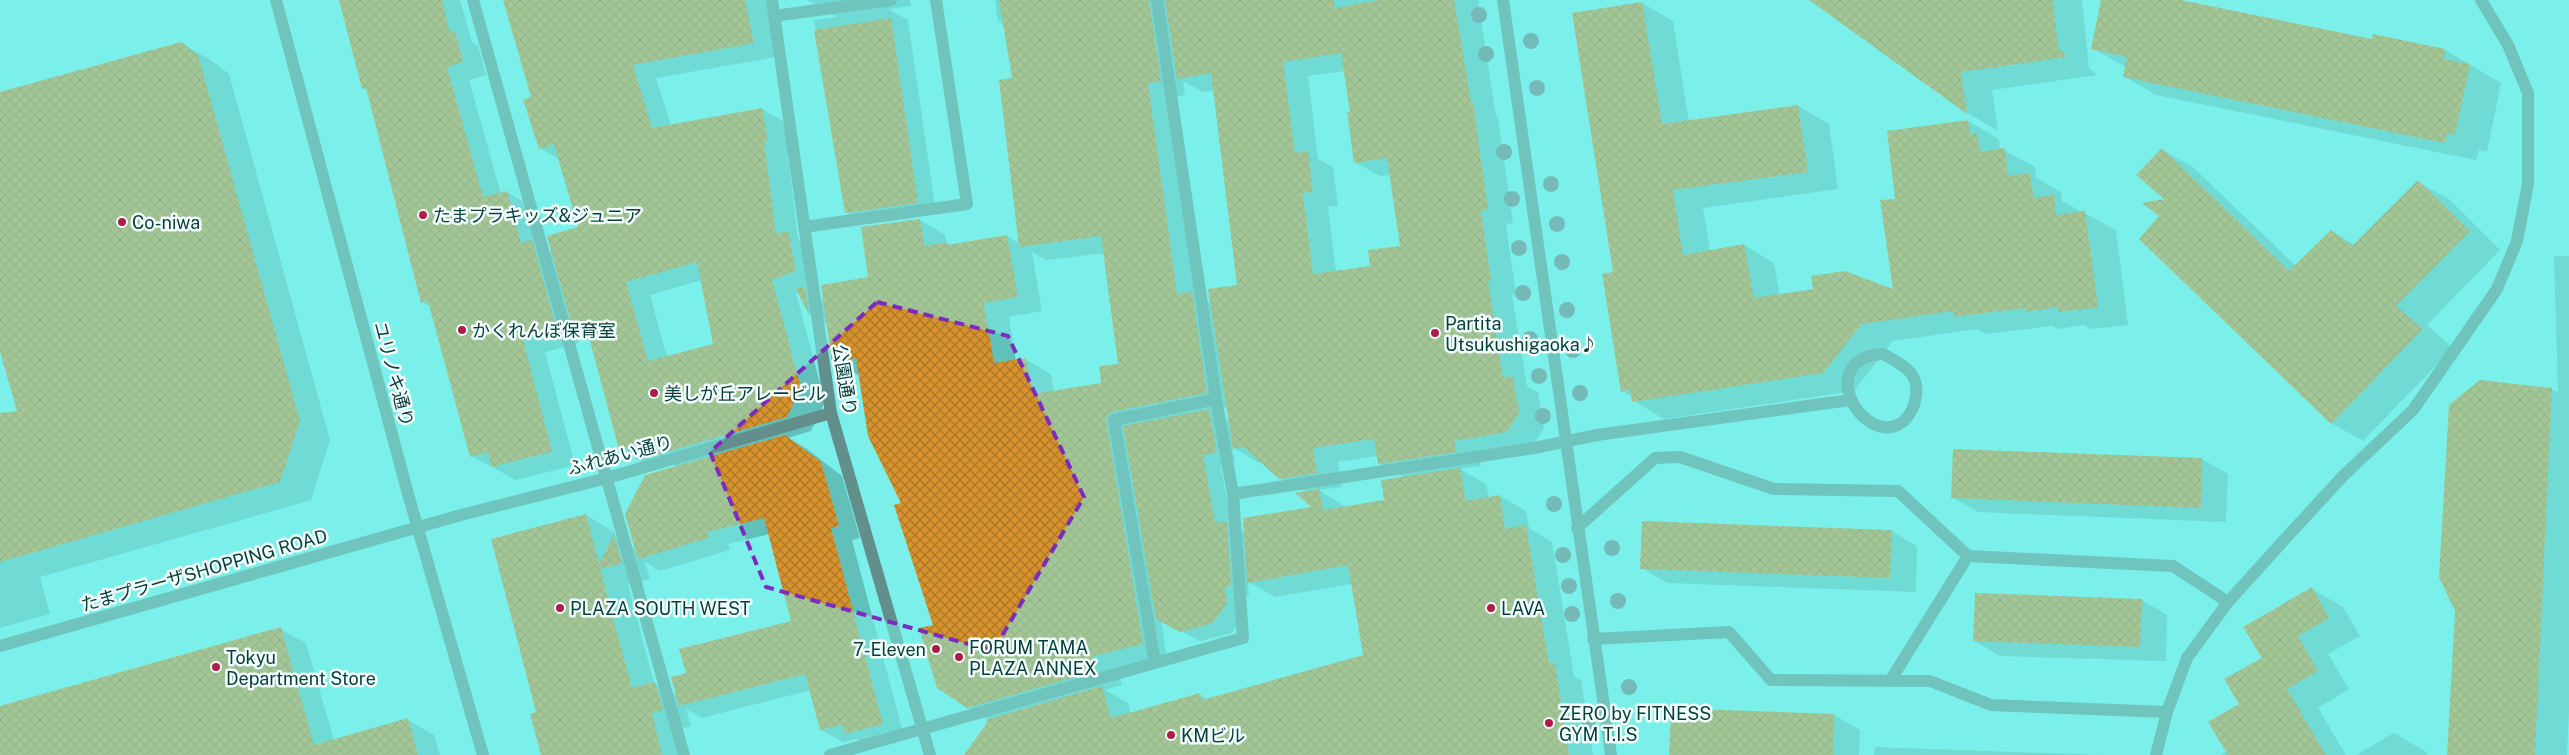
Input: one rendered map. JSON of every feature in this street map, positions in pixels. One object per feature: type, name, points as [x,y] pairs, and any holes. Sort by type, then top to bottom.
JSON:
[{"type":"street","name":"ユリノキ通り","points":[[276,0],[419,528],[483,755]]},
{"type":"street","points":[[473,0],[684,755]]},
{"type":"street","name":"公園通り","points":[[772,0],[831,413],[930,755]]},
{"type":"street","points":[[774,16],[891,0]]},
{"type":"street","points":[[804,227],[967,204],[936,0]]},
{"type":"street","points":[[830,755],[1243,638],[1233,494],[1216,399],[1157,0]]},
{"type":"street","points":[[1503,0],[1610,755]]},
{"type":"street","points":[[2156,755],[2167,712],[2187,658],[2228,602],[2344,475],[2413,410],[2500,281],[2517,241],[2528,184],[2528,93],[2508,45],[2481,0]]},
{"type":"street","points":[[1883,354],[1899,363],[1915,377],[1918,385],[1912,410],[1905,420],[1897,426],[1880,428],[1867,420],[1850,400],[1846,379],[1855,362],[1867,355],[1883,354]]},
{"type":"street","points":[[1155,663],[1114,420],[1216,399]]},
{"type":"street","points":[[1233,494],[1566,442],[1597,435],[1850,400]]},
{"type":"street","name":"ふれあい通り","points":[[419,528],[461,515],[607,478],[831,413]]},
{"type":"street","points":[[1577,528],[1655,458],[1680,457],[1774,489],[1898,491],[1968,556],[2173,566],[2228,602]]},
{"type":"street","name":"たまプラーザSHOPPING ROAD","points":[[0,646],[419,528]]},
{"type":"street","points":[[1890,681],[1968,556]]},
{"type":"street","points":[[1593,639],[1729,632],[1771,680],[1930,681],[1991,705],[2167,712]]},
{"type":"highlighted area","points":[[877,302],[1008,336],[1084,497],[993,651],[766,587],[710,452]]},
{"type":"building","points":[[339,0],[442,0],[450,33],[455,31],[463,62],[447,67],[483,197],[507,191],[521,243],[532,240],[557,330],[523,339],[552,452],[491,467],[488,452],[470,457],[428,301],[421,303],[366,88],[362,89]]},
{"type":"building","points":[[503,0],[745,0],[754,43],[633,65],[652,128],[762,108],[768,141],[764,142],[776,234],[788,231],[796,271],[772,280],[801,388],[787,417],[656,455],[665,438],[619,450],[585,322],[572,326],[547,236],[578,227],[554,144],[539,149],[523,99],[531,97]],"holes":[[[697,262],[713,344],[648,361],[626,282]]]},
{"type":"building","points":[[999,0],[1149,0],[1161,81],[1148,83],[1177,294],[1192,291],[1207,393],[1112,412],[1106,418],[1143,644],[1093,656],[1097,671],[967,708],[937,688],[919,628],[933,625],[894,505],[901,503],[868,436],[856,358],[832,362],[821,285],[868,277],[861,227],[920,219],[924,246],[947,242],[947,245],[1007,235],[1018,297],[984,303],[994,363],[1026,358],[1033,394],[1101,383],[1099,366],[1118,364],[1101,236],[1019,247],[999,80],[1012,78]]},
{"type":"building","points":[[1165,0],[1334,0],[1334,8],[1379,0],[1454,0],[1471,102],[1473,102],[1488,209],[1481,210],[1491,281],[1488,281],[1503,378],[1513,376],[1519,413],[1507,432],[1454,441],[1457,452],[1378,464],[1374,439],[1313,448],[1317,473],[1279,479],[1244,447],[1233,449],[1208,289],[1237,285],[1211,73],[1177,79]],"holes":[[[1341,53],[1350,112],[1347,112],[1354,163],[1387,158],[1400,246],[1368,250],[1370,266],[1313,274],[1303,193],[1313,192],[1308,151],[1295,153],[1283,62]]]},
{"type":"building","points":[[1809,0],[2053,0],[2058,48],[2067,57],[1961,72],[1967,114]]},
{"type":"building","points":[[2101,0],[2181,0],[2372,39],[2373,34],[2445,49],[2444,59],[2470,64],[2455,135],[2447,133],[2445,143],[2123,77],[2127,57],[2091,49]]},
{"type":"building","points":[[1642,2],[1662,124],[1798,105],[1808,172],[1673,190],[1683,255],[1744,244],[1754,298],[1813,289],[1811,276],[1845,271],[1893,289],[1880,200],[1895,199],[1887,131],[1968,120],[1970,134],[1977,133],[1980,152],[2005,148],[2008,176],[2030,173],[2034,198],[2054,194],[2056,215],[2085,211],[2098,307],[2059,312],[2058,307],[2026,312],[2025,308],[1954,317],[1953,311],[1862,324],[1823,373],[1632,402],[1630,390],[1621,392],[1602,274],[1613,272],[1572,13]]},
{"type":"building","points":[[891,18],[918,203],[845,213],[814,30]]},
{"type":"building","name":"Co-niwa","points":[[181,42],[198,55],[300,421],[280,482],[0,562],[0,413],[17,411],[0,352],[0,92]]},
{"type":"building","points":[[2162,148],[2289,271],[2331,230],[2352,246],[2418,180],[2470,231],[2396,306],[2423,329],[2331,424],[2139,239],[2159,216],[2142,203],[2164,199],[2136,175]]},
{"type":"building","points":[[805,287],[809,315],[796,289]]},
{"type":"building","points":[[2480,380],[2552,388],[2535,755],[2447,755],[2455,611],[2439,577],[2449,405]]},
{"type":"building","points":[[1209,409],[1217,452],[1203,455],[1215,523],[1227,521],[1231,586],[1225,587],[1227,603],[1213,623],[1180,632],[1156,619],[1123,426]]},
{"type":"building","points":[[785,435],[821,462],[839,526],[831,528],[883,724],[845,734],[843,725],[820,730],[805,674],[679,706],[671,677],[686,673],[679,649],[791,621],[764,518],[707,532],[709,538],[638,559],[625,514],[645,475]]},
{"type":"building","points":[[1953,449],[2202,458],[2201,508],[1951,498]]},
{"type":"building","points":[[1460,468],[1466,501],[1500,495],[1505,529],[1526,525],[1549,664],[1555,663],[1569,755],[964,755],[988,721],[985,720],[1102,686],[1111,718],[1200,693],[1202,700],[1363,655],[1348,565],[1247,583],[1243,518],[1311,507],[1295,493],[1319,489],[1323,510],[1384,500],[1381,480]]},
{"type":"building","name":"PLAZA SOUTH WEST","points":[[586,514],[599,564],[614,535],[622,563],[600,569],[632,688],[655,682],[663,710],[652,713],[662,755],[541,755],[530,714],[536,712],[491,539]]},
{"type":"building","points":[[1642,521],[1892,530],[1890,578],[1640,569]]},
{"type":"building","points":[[2312,587],[2329,618],[2298,636],[2318,671],[2287,689],[2326,755],[2228,755],[2208,722],[2239,704],[2224,679],[2262,658],[2243,627]]},
{"type":"building","points":[[1975,593],[2142,599],[2140,647],[1973,641]]},
{"type":"building","name":"Tokyu Department Store","points":[[281,627],[314,745],[408,718],[418,755],[0,755],[0,706]]},
{"type":"building","points":[[1671,708],[1834,714],[1833,755],[1669,755]]},
{"type":"place","name":"たまプラキッズ&ジュニア","points":[[423,215]]},
{"type":"place","name":"Co-niwa","points":[[122,222]]},
{"type":"place","name":"かくれんぼ保育室","points":[[462,330]]},
{"type":"place","name":"Partita Utsukushigaoka♪","points":[[1435,333]]},
{"type":"place","name":"美しが丘アレービル","points":[[654,393]]},
{"type":"place","name":"PLAZA SOUTH WEST","points":[[560,608]]},
{"type":"place","name":"LAVA","points":[[1491,608]]},
{"type":"place","name":"7-Eleven","points":[[936,649]]},
{"type":"place","name":"FORUM TAMA PLAZA ANNEX","points":[[959,657]]},
{"type":"place","name":"Tokyu Department Store","points":[[216,667]]},
{"type":"place","name":"ZERO by FITNESS GYM T.I.S","points":[[1549,723]]},
{"type":"place","name":"KMビル","points":[[1171,735]]}]
